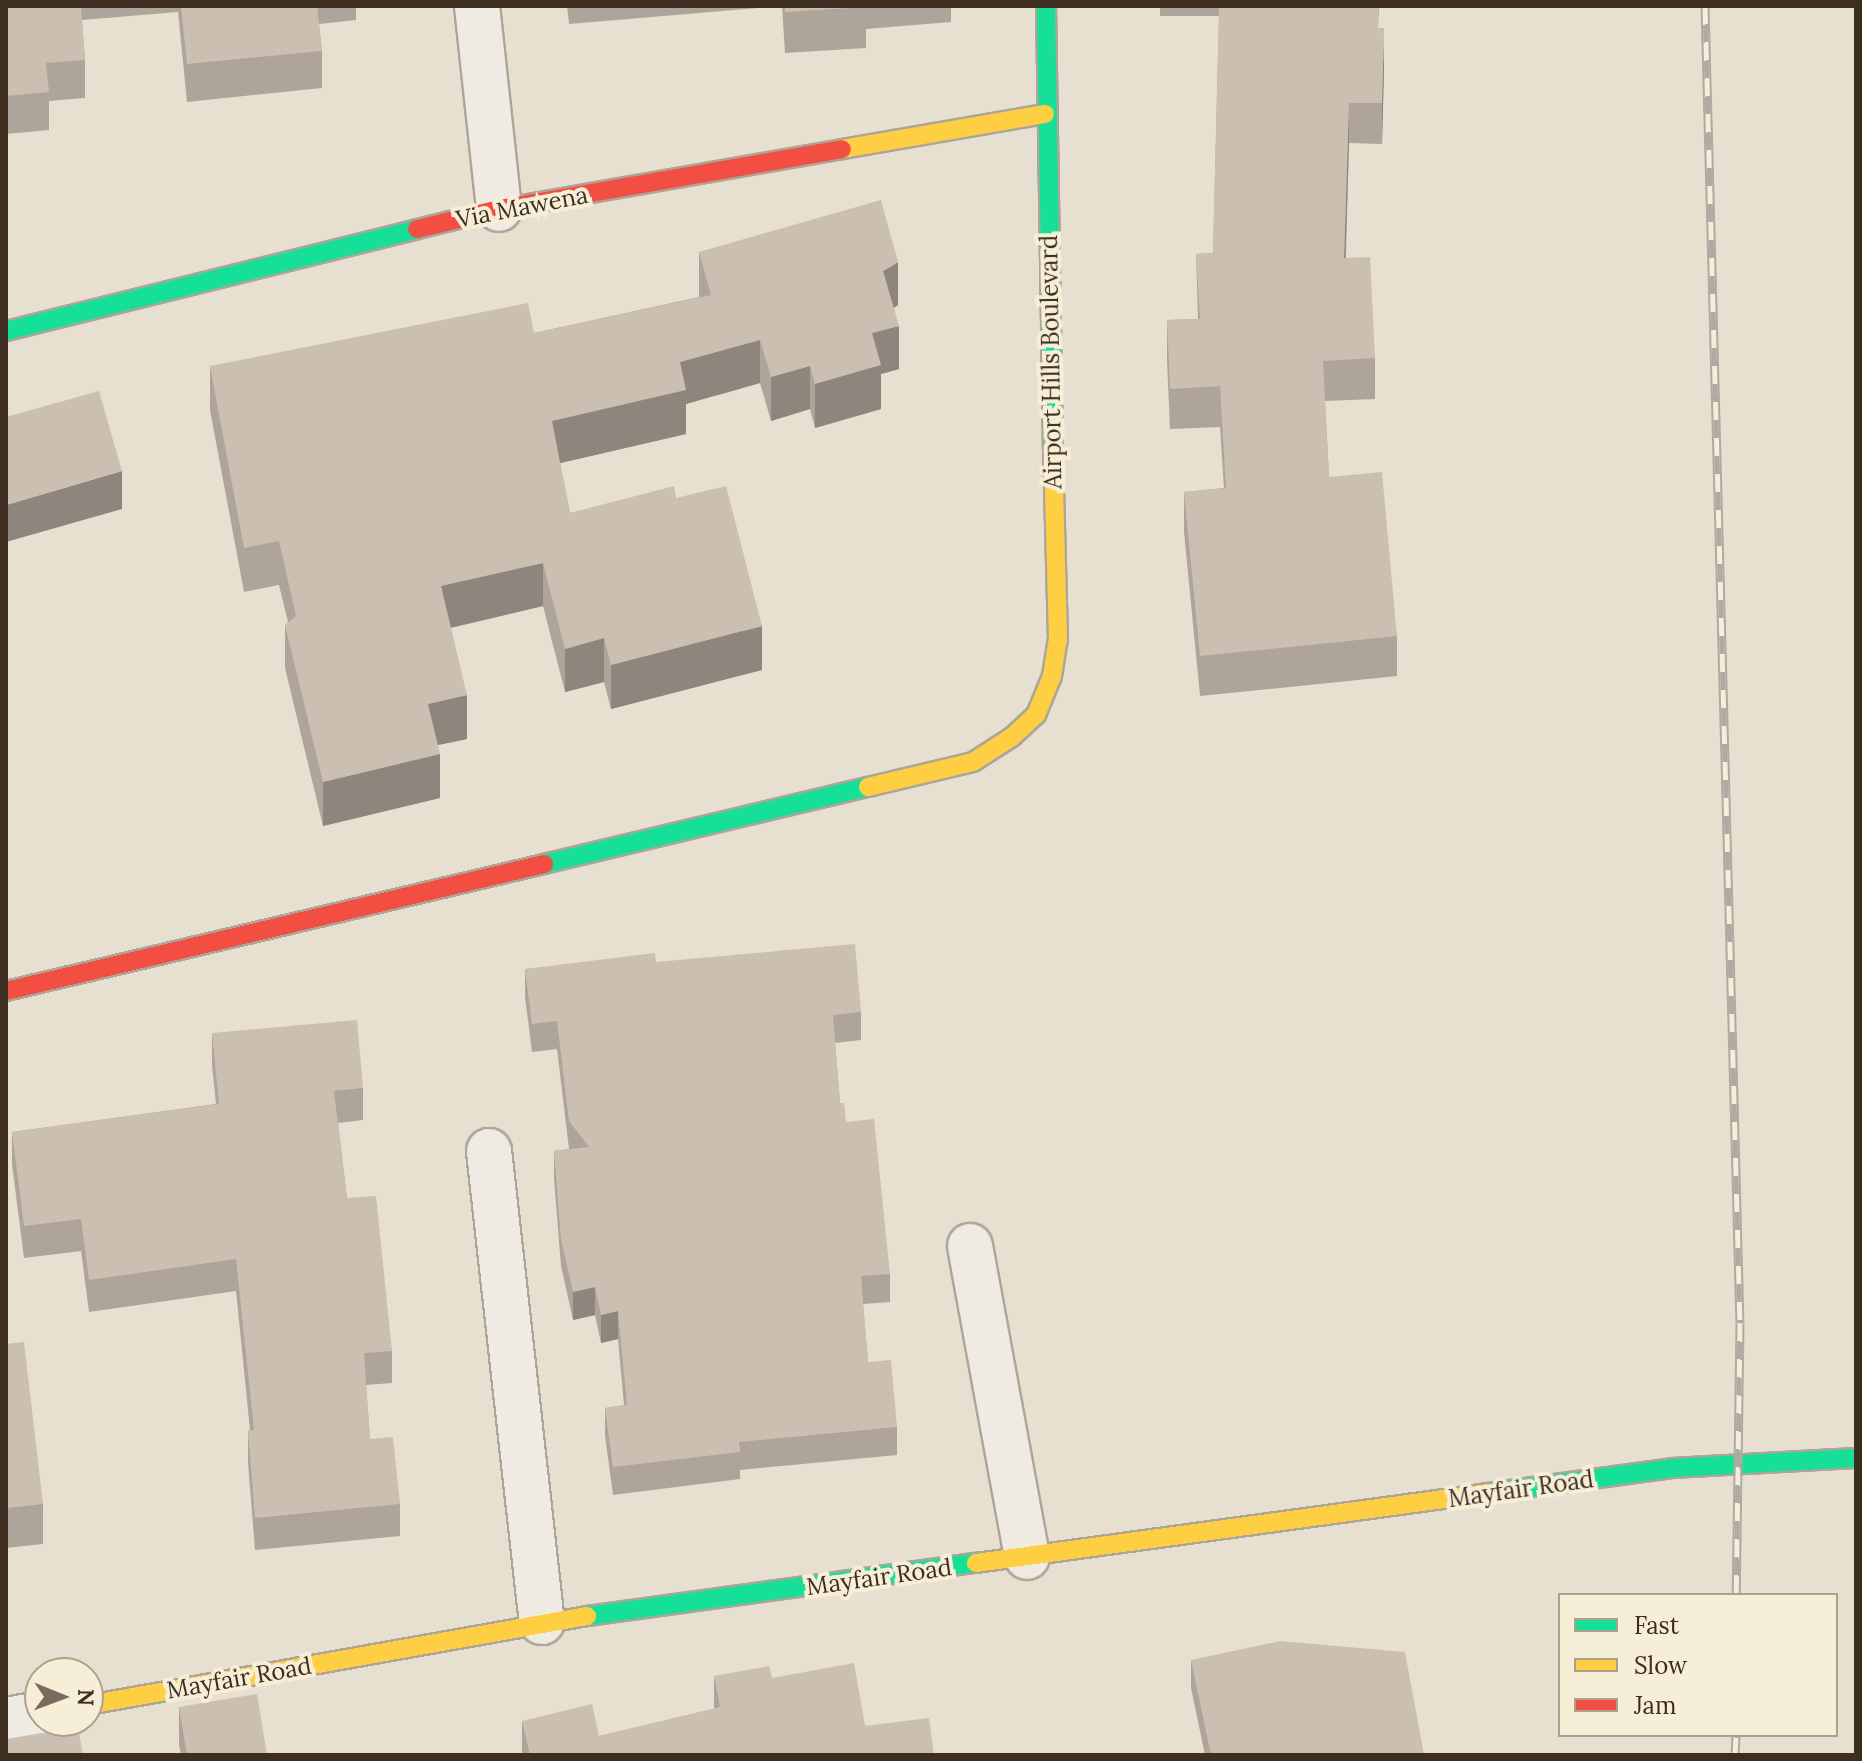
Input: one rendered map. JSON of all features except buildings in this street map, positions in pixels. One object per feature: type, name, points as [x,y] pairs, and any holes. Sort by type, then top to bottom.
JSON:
[{"type":"street","points":[[477,6],[499,209]]},
{"type":"street","name":"Airport Hills Boulevard","points":[[6,991],[973,762],[1012,737],[1036,715],[1052,676],[1058,640],[1045,114],[1046,6]]},
{"type":"street","name":"Via Mawena","points":[[6,331],[499,209],[1045,114]]},
{"type":"street","points":[[489,1151],[542,1622]]},
{"type":"street","points":[[970,1246],[1027,1557]]},
{"type":"street","name":"Mayfair Road","points":[[104,1702],[542,1622],[1672,1468],[1856,1458]]},
{"type":"railway","points":[[1705,6],[1740,1323],[1736,1593]]},
{"type":"railway","points":[[1735,1755],[1736,1737]]},
{"type":"traffic: fast","points":[[1046,6],[1053,446]]},
{"type":"traffic: fast","points":[[6,331],[417,229]]},
{"type":"traffic: fast","points":[[544,864],[868,787]]},
{"type":"traffic: fast","points":[[1488,1493],[1672,1468],[1856,1458]]},
{"type":"traffic: fast","points":[[587,1616],[976,1563]]},
{"type":"traffic: slow","points":[[842,149],[1045,114]]},
{"type":"traffic: slow","points":[[868,787],[973,762],[1012,737],[1036,715],[1052,676],[1058,640],[1053,446]]},
{"type":"traffic: slow","points":[[976,1563],[1488,1493]]},
{"type":"traffic: slow","points":[[104,1702],[587,1616]]},
{"type":"traffic: jam","points":[[417,229],[499,209],[842,149]]},
{"type":"traffic: jam","points":[[6,991],[544,864]]}]
